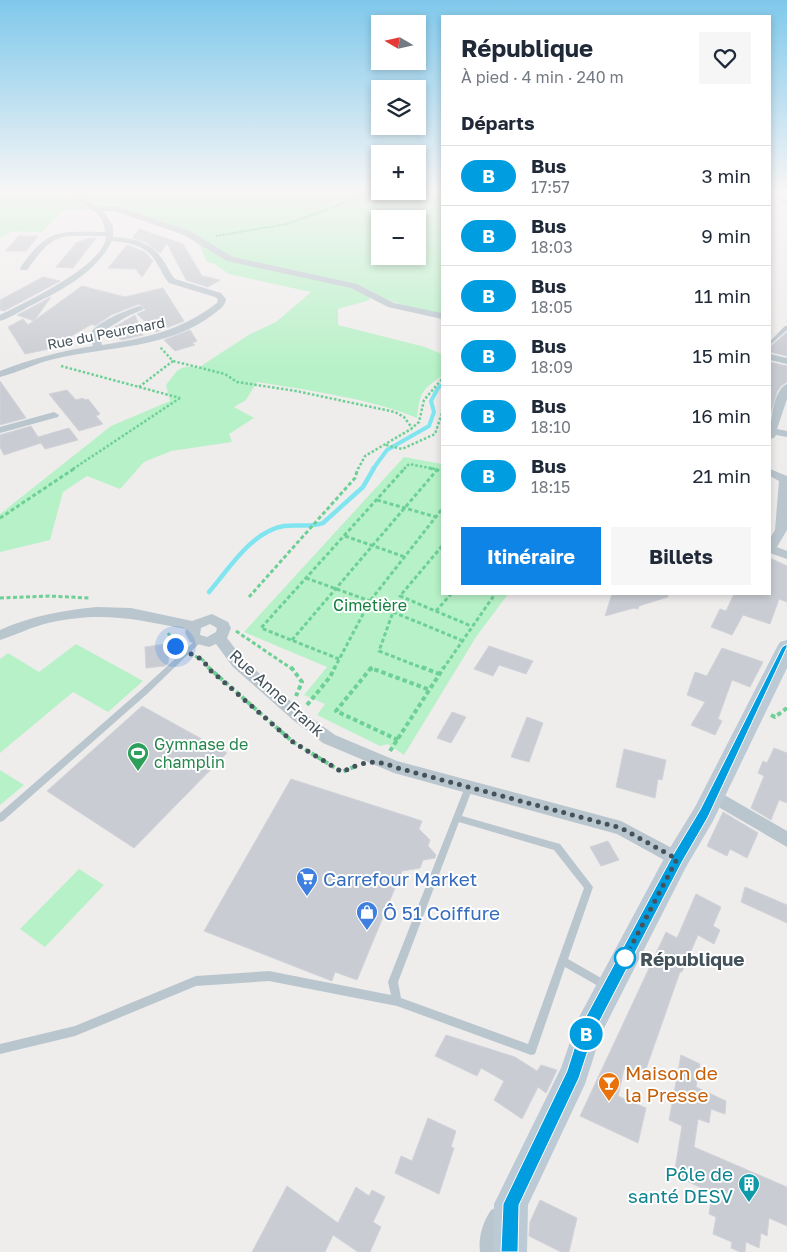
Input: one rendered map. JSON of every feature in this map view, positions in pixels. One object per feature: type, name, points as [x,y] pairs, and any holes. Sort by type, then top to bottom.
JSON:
[{"type":"street","points":[[24,268],[36,251]]},
{"type":"street","points":[[0,318],[70,281],[97,259],[101,251]]},
{"type":"street","name":"Rue du Peurenard","points":[[0,374],[42,359],[153,340],[182,330],[218,306],[222,299],[214,294],[172,281],[157,257],[151,251]]},
{"type":"street","points":[[218,251],[230,259],[354,286],[391,306],[441,316]]},
{"type":"street","points":[[98,348],[94,335],[96,331],[125,314],[140,309]]},
{"type":"street","points":[[771,357],[787,361]]},
{"type":"street","points":[[787,387],[776,414],[771,433],[787,434]]},
{"type":"street","points":[[0,430],[54,415]]},
{"type":"street","points":[[771,472],[786,480],[781,530],[771,548]]},
{"type":"street","points":[[771,550],[787,555]]},
{"type":"street","points":[[0,635],[38,622],[84,614],[128,613],[194,626],[207,620],[221,622],[224,628],[218,638],[209,642],[199,641],[193,636],[194,626]]},
{"type":"street","name":"Rue Anne Frank","points":[[218,638],[238,663],[298,716],[329,739],[383,762],[621,828],[677,859]]},
{"type":"street","points":[[492,1252],[491,1246],[497,1221],[511,1204],[574,1073],[588,1029],[677,859],[714,796],[787,647]]},
{"type":"street","points":[[714,796],[787,840]]},
{"type":"street","points":[[510,1252],[511,1204]]},
{"type":"lane","points":[[771,343],[787,327]]},
{"type":"lane","points":[[0,818],[188,653],[199,641]]},
{"type":"lane","points":[[397,1001],[393,982],[469,787]]},
{"type":"lane","points":[[0,1049],[75,1031],[196,981],[269,976],[397,1001],[531,1050],[589,887],[557,847],[457,818]]},
{"type":"lane","points":[[563,961],[609,988]]},
{"type":"path","points":[[153,340],[173,362],[225,374],[237,382],[296,391],[395,412],[404,417],[412,428]]},
{"type":"path","points":[[0,518],[180,398],[42,359]]},
{"type":"path","points":[[139,387],[173,362]]},
{"type":"path","points":[[249,597],[355,478],[360,461],[368,452],[386,444],[412,428],[422,419],[423,403],[434,386],[441,380]]},
{"type":"path","points":[[386,444],[402,449],[436,434],[441,416]]},
{"type":"path","points":[[338,659],[261,628],[409,464],[441,471]]},
{"type":"path","points":[[292,640],[438,470]]},
{"type":"path","points":[[377,500],[436,517]]},
{"type":"path","points":[[298,716],[330,678],[338,659],[370,601],[441,510]]},
{"type":"path","points":[[344,536],[405,556]]},
{"type":"path","points":[[441,548],[400,596],[471,626]]},
{"type":"path","points":[[306,578],[370,601]]},
{"type":"path","points":[[436,611],[450,595]]},
{"type":"path","points":[[161,619],[175,646],[203,660],[209,669],[293,742],[342,772],[361,763],[383,762],[461,640],[494,595]]},
{"type":"path","points":[[0,598],[49,596],[96,598]]},
{"type":"path","points":[[439,674],[379,651],[393,612],[461,640]]},
{"type":"path","points":[[398,740],[336,711],[371,668],[430,690]]},
{"type":"green space","points":[[202,251],[371,251],[371,265],[426,265],[426,251],[441,251],[441,313],[402,305],[365,288],[370,300],[338,309],[338,325],[425,347],[441,354],[441,377],[423,393],[419,403],[417,418],[360,400],[257,382],[246,400],[234,407],[254,418],[229,434],[232,442],[171,451],[144,462],[120,489],[87,476],[63,492],[50,540],[0,552],[0,514],[111,426],[170,401],[166,385],[176,372],[186,367],[198,368],[250,334],[276,322],[311,292],[229,274],[213,263],[207,262]]},
{"type":"green space","name":"Cimetière","points":[[404,457],[441,464],[441,595],[507,595],[476,637],[404,755],[388,744],[380,746],[317,715],[325,704],[304,695],[327,667],[244,632]]},
{"type":"green space","points":[[76,644],[143,681],[108,712],[73,692],[0,753],[0,659],[8,653],[39,672]]},
{"type":"green space","points":[[0,770],[24,785],[0,805]]},
{"type":"green space","points":[[79,869],[104,885],[45,947],[20,929]]},
{"type":"building","points":[[69,251],[86,251],[73,268],[56,267]]},
{"type":"building","points":[[122,251],[144,251],[153,261],[142,277],[136,269],[108,268]]},
{"type":"building","points":[[171,251],[187,251],[202,276],[220,280],[208,287],[186,280]]},
{"type":"building","points":[[43,277],[60,281],[4,311],[0,310],[0,300]]},
{"type":"building","points":[[82,286],[125,297],[163,288],[184,321],[156,332],[137,314],[146,310],[139,304],[111,315],[95,326],[92,324],[68,338],[73,344],[25,354],[8,327],[23,319],[28,325]]},
{"type":"building","points":[[51,297],[34,321],[17,315],[29,309]]},
{"type":"building","points":[[135,315],[143,335],[122,340],[106,332]]},
{"type":"building","points":[[190,330],[197,341],[192,343],[195,345],[175,351],[164,340]]},
{"type":"building","points":[[787,332],[787,356],[771,352],[771,346]]},
{"type":"building","points":[[771,362],[787,366],[787,382],[777,392],[771,413]]},
{"type":"building","points":[[0,381],[26,418],[0,425]]},
{"type":"building","points":[[67,390],[76,400],[88,399],[100,414],[96,416],[103,424],[79,431],[49,394]]},
{"type":"building","points":[[31,426],[38,437],[69,428],[78,440],[45,449],[41,443],[4,455],[0,447],[0,435]]},
{"type":"building","points":[[771,558],[787,566],[787,602],[779,599],[770,624],[743,615],[732,635],[711,627],[720,609],[726,611],[734,595],[771,595]]},
{"type":"building","points":[[612,595],[668,595],[668,597],[639,606],[638,609],[634,608],[605,616]]},
{"type":"building","points":[[165,644],[165,650],[169,649],[168,663],[165,666],[146,668],[145,647]]},
{"type":"building","points":[[489,646],[533,661],[526,674],[499,665],[493,676],[474,669]]},
{"type":"building","points":[[722,648],[763,662],[750,687],[732,680],[718,719],[722,721],[715,735],[691,725],[705,702],[687,695],[695,672],[707,676]]},
{"type":"building","name":"Gymnase de champlin","points":[[142,706],[227,753],[134,848],[47,791]]},
{"type":"building","points":[[452,712],[466,717],[451,743],[437,738]]},
{"type":"building","points":[[527,717],[543,723],[529,762],[511,757]]},
{"type":"building","points":[[774,748],[787,753],[787,803],[779,800],[771,820],[751,808],[764,776],[758,773],[763,761],[767,763]]},
{"type":"building","points":[[624,749],[666,760],[662,780],[658,779],[655,798],[616,787]]},
{"type":"building","name":"Carrefour Market","points":[[291,779],[422,821],[419,829],[430,840],[428,846],[436,855],[435,858],[423,860],[420,868],[402,871],[357,980],[335,972],[332,981],[204,931]]},
{"type":"building","points":[[723,812],[758,833],[747,858],[730,849],[727,856],[707,846]]},
{"type":"building","points":[[608,841],[619,860],[601,866],[590,847]]},
{"type":"building","points":[[745,887],[787,905],[787,923],[741,902]]},
{"type":"building","points":[[696,894],[721,907],[713,926],[720,930],[714,944],[698,935],[682,972],[680,972],[646,1069],[633,1074],[624,1069],[618,1096],[646,1108],[638,1143],[580,1116],[666,932],[677,938]]},
{"type":"building","points":[[446,1035],[515,1057],[537,1071],[541,1065],[557,1070],[546,1093],[538,1087],[522,1119],[494,1100],[504,1081],[481,1068],[477,1076],[435,1056]]},
{"type":"building","name":"Pôle de santé DESV","points":[[681,1055],[700,1064],[696,1087],[726,1101],[725,1114],[711,1109],[709,1123],[698,1119],[694,1147],[787,1187],[787,1226],[769,1218],[767,1236],[761,1233],[759,1248],[746,1242],[745,1252],[740,1252],[731,1248],[732,1242],[713,1234],[716,1217],[709,1214],[712,1193],[674,1175],[682,1126],[669,1120]]},
{"type":"building","points":[[428,1118],[456,1131],[451,1147],[454,1148],[439,1194],[395,1173],[401,1156],[412,1161]]},
{"type":"building","points":[[287,1186],[338,1223],[356,1187],[369,1196],[372,1190],[385,1197],[373,1222],[381,1227],[370,1252],[358,1252],[333,1235],[325,1252],[252,1252]]},
{"type":"building","points":[[540,1200],[577,1218],[569,1252],[561,1252],[529,1236],[530,1222]]},
{"type":"waterway","points":[[373,469],[387,450],[429,426],[434,412],[431,401],[441,386]]},
{"type":"waterway","points":[[209,592],[251,543],[272,529],[284,526],[323,523],[363,487],[374,468]]},
{"type":"bus line","name":"B","points":[[510,1252],[511,1204],[574,1073],[588,1029],[677,859],[704,814],[787,647]]},
{"type":"place","name":"Gymnase de champlin","points":[[138,772]]},
{"type":"place","name":"Carrefour Market","points":[[307,897]]},
{"type":"place","name":"Ô 51 Coiffure","points":[[367,931]]},
{"type":"place","name":"République","points":[[625,958]]},
{"type":"place","name":"Maison de la Presse","points":[[609,1102]]},
{"type":"place","name":"Pôle de santé DESV","points":[[749,1203]]},
{"type":"route","points":[[175,646],[203,660],[209,669],[293,742],[342,772],[361,763],[383,762],[394,767],[621,828],[677,859],[625,958]]}]
